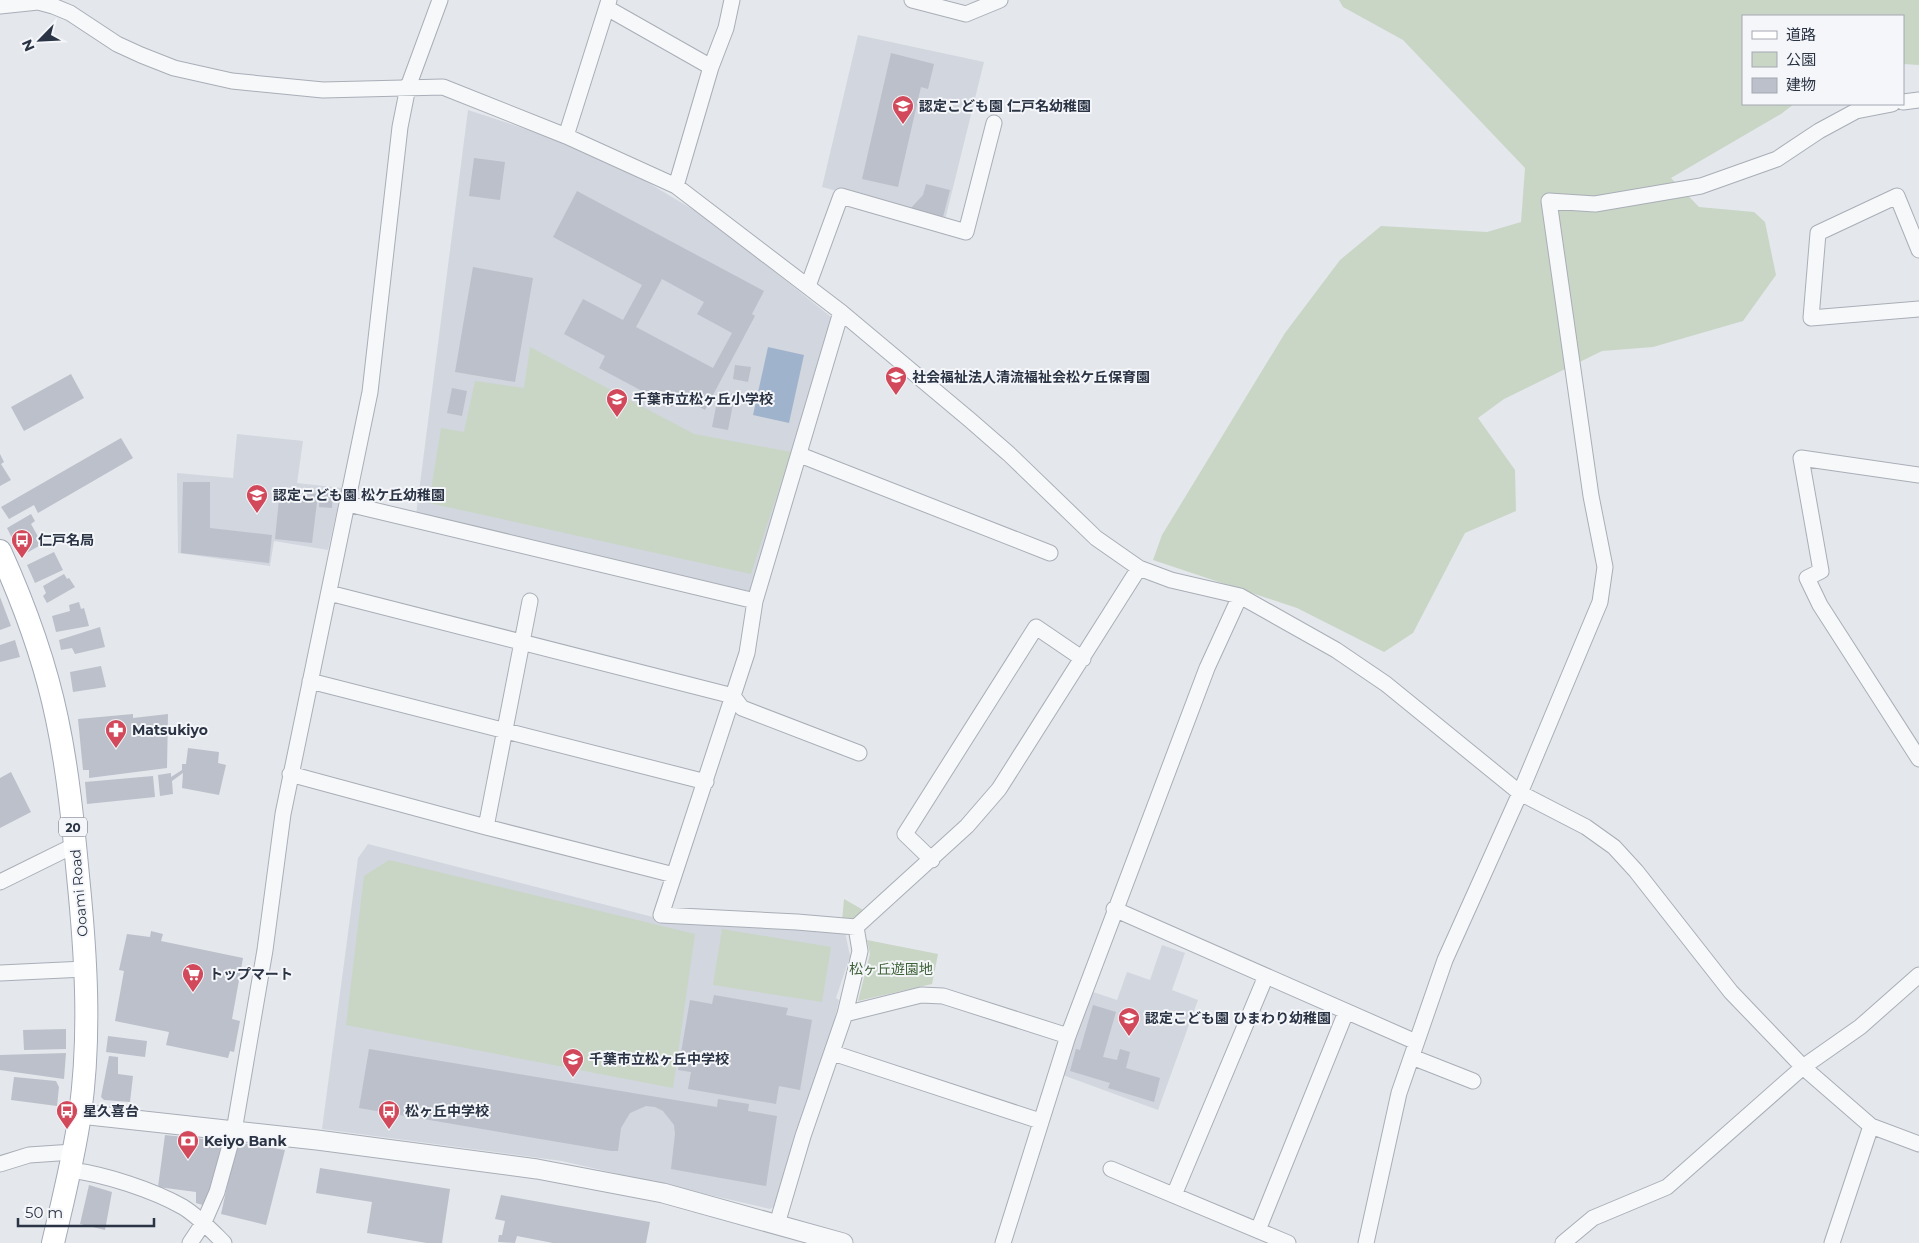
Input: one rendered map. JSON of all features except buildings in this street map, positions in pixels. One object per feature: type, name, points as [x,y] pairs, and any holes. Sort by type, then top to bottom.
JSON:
[{"type":"main road","name":"Ooami Road","points":[[0,550],[27,620],[57,717],[67,775],[86,969],[85,1060],[80,1114],[72,1161],[53,1243]]},
{"type":"street","points":[[190,1243],[204,1222],[217,1192],[234,1131],[265,950],[290,774],[370,392],[399,136],[408,87],[440,0]]},
{"type":"street","points":[[676,186],[711,67],[718,53],[732,0]]},
{"type":"street","points":[[912,0],[966,14],[1000,0]]},
{"type":"street","points":[[0,6],[38,2],[52,6],[70,13],[117,44],[141,55],[174,68],[232,81],[323,90],[408,87],[442,88],[566,136],[676,186],[841,312],[1009,454],[1096,538],[1139,568],[1171,580],[1240,596],[1336,650],[1386,684],[1520,793],[1586,827],[1614,846],[1636,871],[1731,992],[1803,1067],[1871,1126],[1919,1144]]},
{"type":"street","points":[[566,136],[608,4],[711,67]]},
{"type":"street","points":[[1904,102],[1919,100]]},
{"type":"street","points":[[1366,1243],[1399,1093],[1459,925],[1520,793],[1600,602],[1605,567],[1590,496],[1549,201],[1595,204],[1701,186],[1777,160],[1818,131],[1856,111],[1887,105]]},
{"type":"street","points":[[808,286],[841,196],[966,232],[994,123]]},
{"type":"street","points":[[1919,250],[1898,196],[1818,233],[1811,318],[1919,310]]},
{"type":"street","points":[[841,312],[755,601],[747,653],[661,915],[856,927],[968,826],[999,789],[1139,568]]},
{"type":"street","points":[[800,455],[1050,552]]},
{"type":"street","points":[[1919,475],[1801,458],[1821,571],[1807,578],[1820,605],[1919,759]]},
{"type":"street","points":[[348,504],[755,601]]},
{"type":"street","points":[[329,593],[733,696],[742,708],[859,753]]},
{"type":"street","points":[[1003,1243],[1068,1036],[1114,910],[1204,677],[1240,596]]},
{"type":"street","points":[[486,828],[530,601]]},
{"type":"street","points":[[932,860],[905,834],[1036,627],[1083,659]]},
{"type":"street","points":[[310,681],[706,782]]},
{"type":"street","points":[[290,774],[486,828],[674,874]]},
{"type":"street","points":[[0,882],[75,845]]},
{"type":"street","points":[[1114,910],[1346,1012],[1473,1081]]},
{"type":"street","points":[[777,1224],[803,1136],[845,1014],[860,952],[856,927]]},
{"type":"street","points":[[0,973],[86,969]]},
{"type":"street","points":[[1174,1195],[1266,976]]},
{"type":"street","points":[[1563,1243],[1592,1218],[1667,1187],[1803,1067],[1860,1027],[1919,976]]},
{"type":"street","points":[[845,1014],[921,995],[943,996],[1068,1036]]},
{"type":"street","points":[[1258,1230],[1346,1012]]},
{"type":"street","points":[[833,1053],[1040,1121]]},
{"type":"street","points":[[80,1114],[438,1155],[538,1169],[663,1193],[843,1243]]},
{"type":"street","points":[[1832,1243],[1871,1126]]},
{"type":"street","points":[[0,1164],[36,1154],[72,1161],[86,1172],[153,1193],[183,1207],[204,1222],[224,1243]]},
{"type":"street","points":[[1111,1169],[1288,1243]]},
{"type":"shaded area","name":"認定こども園 仁戸名幼稚園","points":[[858,35],[984,62],[945,220],[822,187]]},
{"type":"shaded area","name":"千葉市立松ヶ丘小学校","points":[[468,110],[574,145],[642,179],[707,218],[835,320],[753,592],[416,515]]},
{"type":"shaded area","name":"認定こども園 松ケ丘幼稚園","points":[[237,434],[303,441],[297,483],[342,488],[328,550],[274,541],[270,566],[178,553],[177,473],[233,478]]},
{"type":"shaded area","name":"千葉市立松ヶ丘中学校","points":[[368,844],[653,917],[845,932],[850,956],[836,998],[839,1000],[833,1026],[775,1206],[770,1209],[562,1161],[322,1129],[358,858]]},
{"type":"shaded area","name":"認定こども園 ひまわり幼稚園","points":[[1162,945],[1185,953],[1172,990],[1198,1000],[1158,1110],[1060,1074],[1090,991],[1117,1000],[1127,972],[1150,980]]},
{"type":"green space","points":[[1339,0],[1919,0],[1919,65],[1904,64],[1904,15],[1742,15],[1742,105],[1793,105],[1781,114],[1671,178],[1699,207],[1754,212],[1765,222],[1776,275],[1743,321],[1653,347],[1602,351],[1504,399],[1478,418],[1515,470],[1516,511],[1465,533],[1413,633],[1384,652],[1297,608],[1153,560],[1162,535],[1285,333],[1340,260],[1381,226],[1487,232],[1521,222],[1525,168],[1403,40],[1343,7]]},
{"type":"green space","points":[[530,347],[694,434],[791,452],[751,574],[429,503],[441,428],[464,432],[475,381],[524,388]]},
{"type":"green space","points":[[389,860],[695,934],[673,1088],[346,1025],[364,876]]},
{"type":"green space","points":[[844,899],[865,911],[855,918],[842,921]]},
{"type":"green space","points":[[722,929],[831,947],[822,1002],[713,985]]},
{"type":"green space","name":"松ヶ丘遊園地","points":[[867,940],[938,954],[932,984],[858,1001],[870,954]]},
{"type":"water","points":[[768,347],[804,355],[789,423],[753,415]]},
{"type":"place","name":"認定こども園 仁戸名幼稚園","points":[[903,125]]},
{"type":"place","name":"社会福祉法人清流福祉会松ケ丘保育園","points":[[896,396]]},
{"type":"place","name":"千葉市立松ヶ丘小学校","points":[[617,418]]},
{"type":"place","name":"認定こども園 松ケ丘幼稚園","points":[[257,514]]},
{"type":"place","name":"仁戸名局","points":[[22,559]]},
{"type":"place","name":"Matsukiyo","points":[[116,749]]},
{"type":"place","name":"トップマート","points":[[193,993]]},
{"type":"place","name":"認定こども園 ひまわり幼稚園","points":[[1129,1037]]},
{"type":"place","name":"千葉市立松ヶ丘中学校","points":[[573,1078]]},
{"type":"place","name":"星久喜台","points":[[67,1130]]},
{"type":"place","name":"松ヶ丘中学校","points":[[389,1130]]},
{"type":"place","name":"Keiyo Bank","points":[[188,1160]]}]
